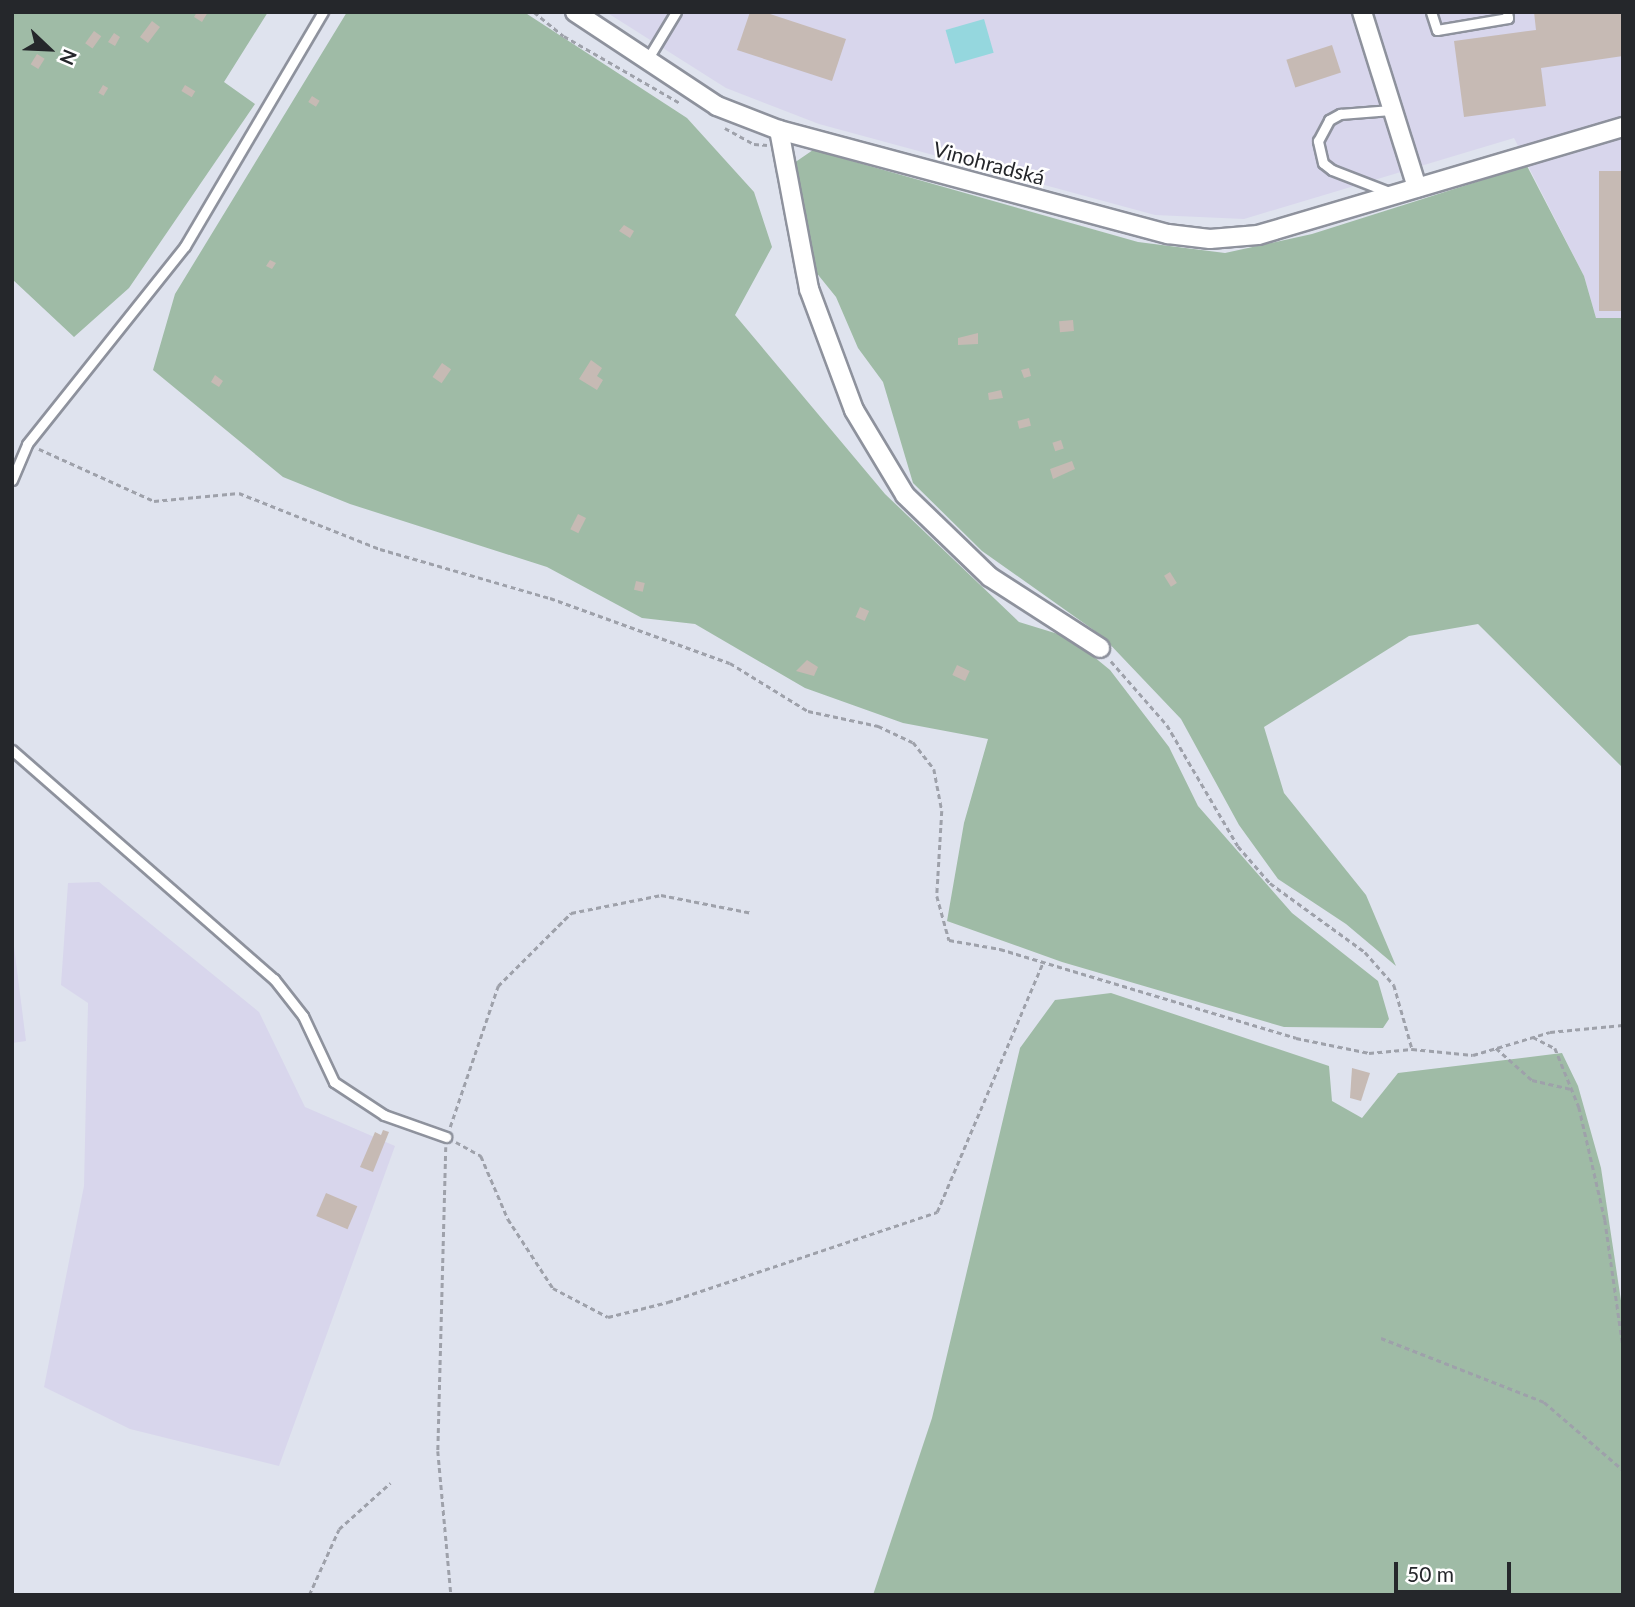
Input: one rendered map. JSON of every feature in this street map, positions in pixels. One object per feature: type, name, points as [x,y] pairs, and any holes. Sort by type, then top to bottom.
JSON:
[{"type":"street","name":"Vinohradská","points":[[575,12],[717,106],[780,138],[1189,236],[1258,235],[1623,127]]},
{"type":"street","points":[[1362,12],[1416,188]]},
{"type":"street","points":[[780,138],[809,289],[853,410],[905,495],[990,577],[1100,648]]},
{"type":"lane","points":[[12,480],[27,444],[185,246],[323,12]]},
{"type":"lane","points":[[647,60],[676,12]]},
{"type":"lane","points":[[1431,12],[1437,30],[1508,18],[1507,12]]},
{"type":"lane","points":[[1391,110],[1340,114],[1321,130],[1318,152],[1332,170],[1395,194]]},
{"type":"lane","points":[[12,750],[274,979],[303,1016],[334,1083],[384,1115],[446,1137]]},
{"type":"path","points":[[534,12],[564,36],[690,109]]},
{"type":"path","points":[[723,127],[754,144],[780,138]]},
{"type":"path","points":[[27,444],[154,500],[239,493],[380,549],[550,598],[730,663],[808,711],[878,726],[913,742],[934,769],[942,811],[937,895],[949,940],[1043,962],[1296,1038],[1369,1053],[1412,1049],[1473,1055],[1533,1037],[1623,1025]]},
{"type":"path","points":[[1100,648],[1167,725],[1238,846],[1254,865],[1270,883],[1365,952],[1394,985],[1412,1049]]},
{"type":"path","points":[[451,1595],[438,1451],[445,1318],[446,1137],[498,986],[571,913],[662,895],[752,913]]},
{"type":"path","points":[[446,1137],[481,1156],[508,1219],[554,1288],[608,1317],[668,1302],[937,1212],[1043,962]]},
{"type":"path","points":[[1533,1037],[1555,1048],[1572,1089],[1605,1220],[1623,1346]]},
{"type":"path","points":[[1496,1048],[1532,1080],[1572,1089]]},
{"type":"path","points":[[1381,1338],[1544,1402],[1623,1470]]},
{"type":"path","points":[[309,1595],[340,1529],[390,1483]]},
{"type":"shaded area","points":[[606,12],[1623,12],[1623,318],[1596,318],[1584,276],[1514,138],[1244,219],[1155,215],[819,124],[726,88]]},
{"type":"shaded area","points":[[99,882],[259,1012],[305,1107],[395,1146],[279,1466],[130,1429],[44,1387],[84,1186],[88,1003],[61,985],[68,883]]},
{"type":"shaded area","points":[[12,931],[26,1041],[12,1043]]},
{"type":"green space","points":[[12,12],[268,12],[224,82],[255,104],[129,288],[74,337],[12,279]]},
{"type":"green space","points":[[347,12],[524,12],[687,118],[754,192],[772,247],[735,315],[885,494],[1019,622],[1071,638],[1110,670],[1169,747],[1198,806],[1292,913],[1378,981],[1389,1019],[1383,1028],[1284,1027],[1062,962],[947,921],[964,823],[988,739],[903,723],[805,688],[695,624],[642,618],[547,567],[350,504],[283,477],[153,370],[175,294]]},
{"type":"green space","points":[[813,150],[1138,242],[1225,253],[1312,234],[1527,166],[1584,276],[1596,318],[1623,318],[1623,768],[1478,624],[1409,636],[1264,727],[1284,793],[1366,895],[1396,966],[1346,924],[1278,879],[1239,825],[1181,719],[1102,636],[982,551],[913,483],[883,382],[858,348],[836,297],[815,271],[794,163]]},
{"type":"green space","points":[[1111,993],[1329,1066],[1332,1101],[1362,1118],[1398,1073],[1562,1053],[1578,1086],[1601,1168],[1623,1314],[1623,1595],[873,1595],[932,1418],[1020,1048],[1055,1000]]},
{"type":"water","points":[[984,19],[994,53],[955,64],[946,30]]},
{"type":"building","points":[[197,12],[208,12],[202,22],[194,17]]},
{"type":"building","points":[[750,12],[764,12],[846,39],[832,81],[737,50]]},
{"type":"building","points":[[1534,12],[1621,12],[1623,56],[1541,68],[1546,106],[1464,117],[1454,41],[1536,30]]},
{"type":"building","points":[[152,21],[160,27],[148,43],[140,37]]},
{"type":"building","points":[[94,31],[101,36],[92,48],[85,43]]},
{"type":"building","points":[[114,33],[120,37],[115,46],[108,42]]},
{"type":"building","points":[[1332,45],[1341,73],[1295,87],[1286,60]]},
{"type":"building","points":[[37,54],[45,59],[38,69],[31,64]]},
{"type":"building","points":[[103,85],[108,88],[104,96],[98,93]]},
{"type":"building","points":[[185,85],[195,91],[192,97],[181,91]]},
{"type":"building","points":[[312,96],[320,101],[316,107],[308,102]]},
{"type":"building","points":[[1599,171],[1623,171],[1623,311],[1599,311]]},
{"type":"building","points":[[624,225],[634,231],[630,238],[619,231]]},
{"type":"building","points":[[270,260],[276,263],[272,269],[266,266]]},
{"type":"building","points":[[1073,320],[1074,331],[1060,332],[1059,321]]},
{"type":"building","points":[[978,333],[978,344],[958,345],[958,338]]},
{"type":"building","points":[[591,360],[602,368],[597,376],[603,380],[597,390],[579,379]]},
{"type":"building","points":[[442,363],[451,369],[442,383],[432,377]]},
{"type":"building","points":[[1029,368],[1031,376],[1024,378],[1021,370]]},
{"type":"building","points":[[215,375],[223,381],[219,387],[211,382]]},
{"type":"building","points":[[1001,390],[1003,398],[989,400],[988,393]]},
{"type":"building","points":[[1029,418],[1031,426],[1019,429],[1017,421]]},
{"type":"building","points":[[1061,440],[1064,449],[1055,451],[1052,443]]},
{"type":"building","points":[[1072,461],[1075,469],[1053,479],[1050,469]]},
{"type":"building","points":[[578,514],[586,518],[578,533],[570,529]]},
{"type":"building","points":[[1170,572],[1177,583],[1171,587],[1164,576]]},
{"type":"building","points":[[636,581],[645,583],[643,592],[634,590]]},
{"type":"building","points":[[860,607],[869,611],[865,621],[856,617]]},
{"type":"building","points":[[807,660],[818,667],[814,676],[796,671]]},
{"type":"building","points":[[957,665],[970,671],[965,681],[952,675]]},
{"type":"building","points":[[1352,1068],[1370,1073],[1361,1101],[1350,1098]]},
{"type":"building","points":[[383,1130],[389,1132],[373,1172],[360,1167],[375,1132],[381,1135]]},
{"type":"building","points":[[326,1193],[357,1206],[348,1229],[316,1216]]}]
